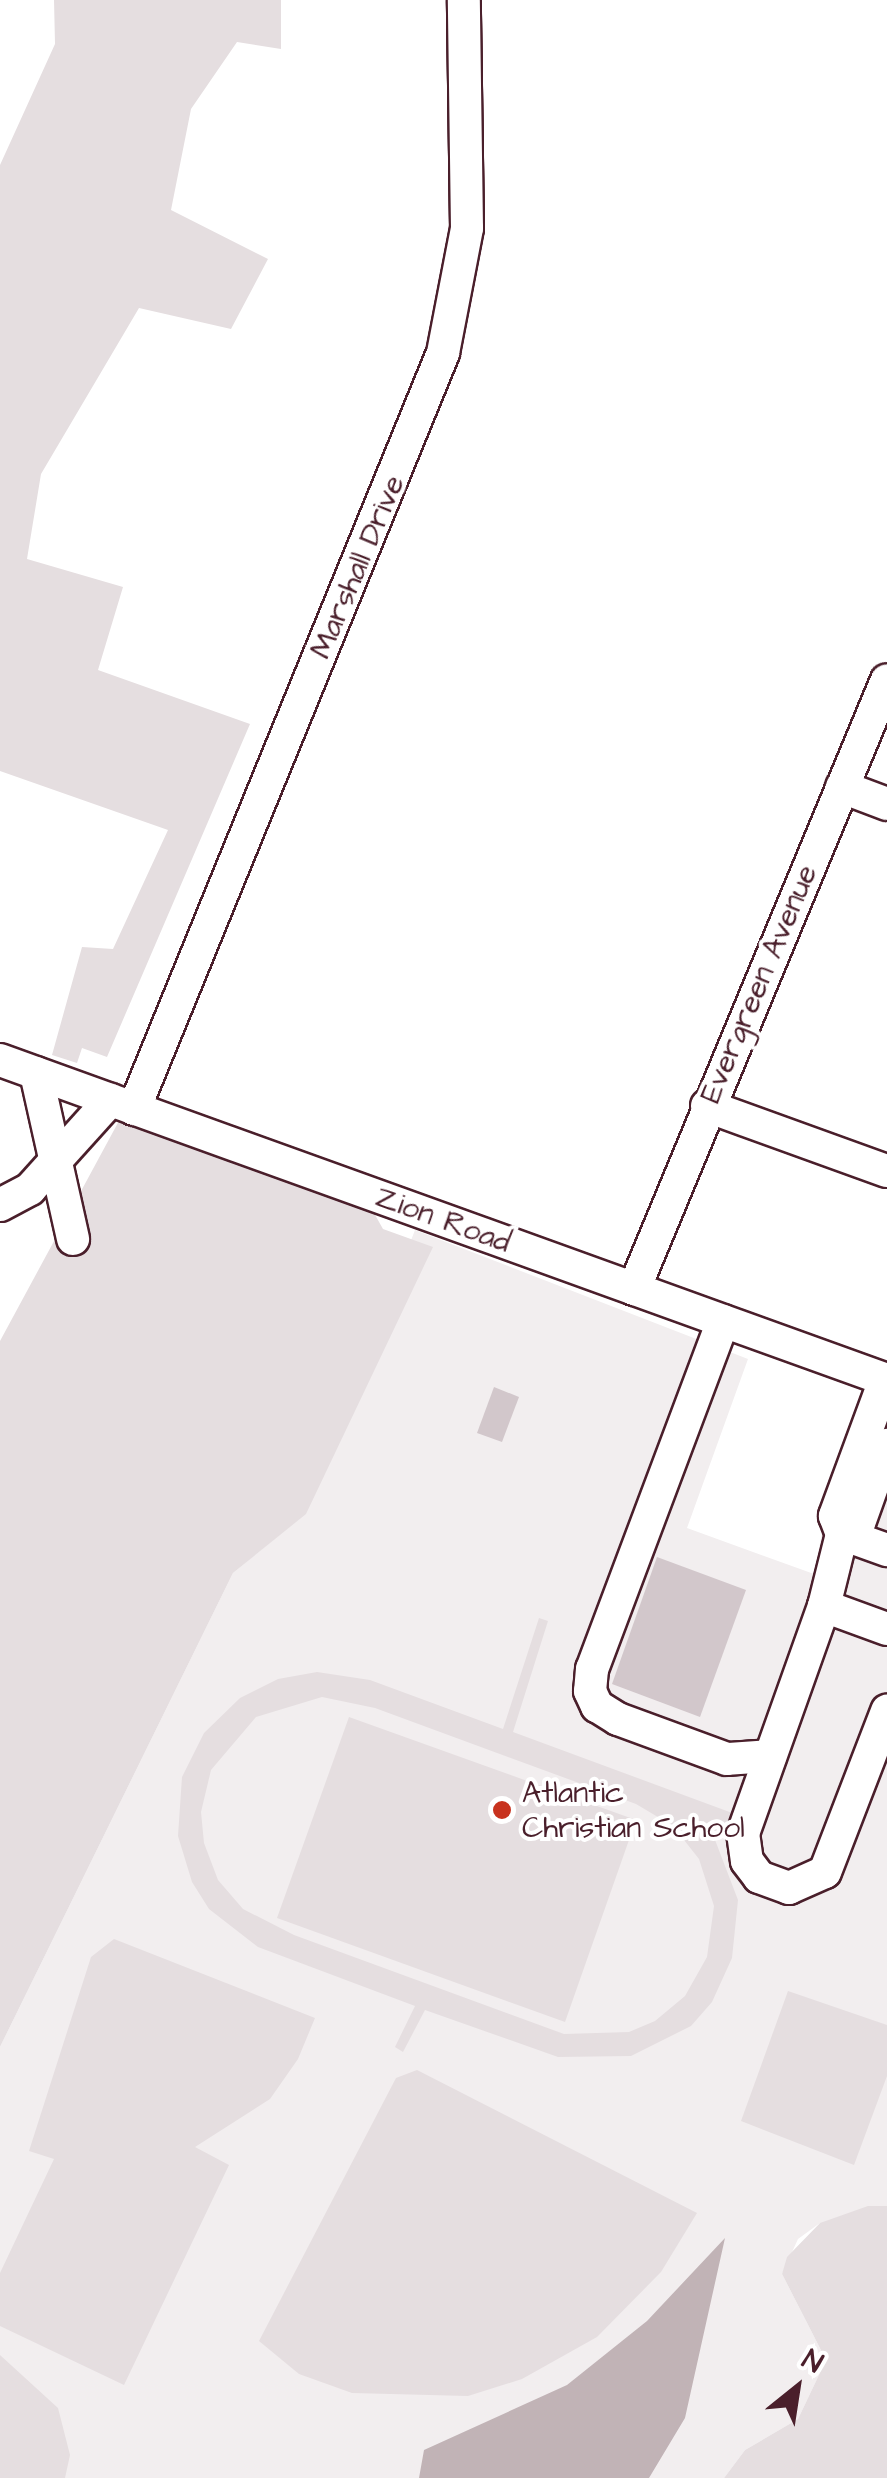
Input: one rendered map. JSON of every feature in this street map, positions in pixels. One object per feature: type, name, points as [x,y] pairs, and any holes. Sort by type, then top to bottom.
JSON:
[{"type":"street","name":"Marshall Drive","points":[[122,1104],[443,353],[467,228],[464,0]]},
{"type":"street","name":"Evergreen Avenue","points":[[634,1289],[887,680]]},
{"type":"street","points":[[842,787],[887,804]]},
{"type":"street","name":"Zion Road","points":[[0,1060],[886,1380]]},
{"type":"street","points":[[36,1073],[73,1239]]},
{"type":"street","points":[[0,1205],[30,1189],[55,1160],[122,1104]]},
{"type":"street","points":[[707,1106],[887,1171]]},
{"type":"street","points":[[724,1321],[592,1669],[590,1691],[606,1713],[709,1752],[738,1760],[770,1756]]},
{"type":"street","points":[[886,1380],[835,1516],[842,1534],[824,1606],[742,1838],[752,1870],[773,1885],[798,1887],[821,1876],[832,1858],[887,1712]]},
{"type":"street","points":[[842,1534],[859,1523],[887,1444]]},
{"type":"street","points":[[842,1534],[887,1550]]},
{"type":"street","points":[[824,1606],[887,1629]]},
{"type":"street","points":[[832,1858],[852,1837],[887,1766]]},
{"type":"shaded area","points":[[54,0],[281,0],[281,49],[237,42],[191,109],[171,210],[268,259],[231,329],[139,308],[41,474],[27,559],[123,587],[98,670],[250,724],[107,1057],[82,1048],[77,1063],[52,1055],[82,947],[113,949],[168,830],[0,771],[0,165],[55,44]]},
{"type":"shaded area","points":[[120,1119],[374,1213],[383,1229],[433,1247],[306,1514],[233,1573],[0,2047],[0,1341]]},
{"type":"shaded area","name":"Atlantic Christian School","points":[[415,1230],[748,1359],[687,1528],[814,1574],[827,1508],[887,1402],[887,2233],[820,2223],[798,2239],[782,2274],[826,2360],[798,2419],[745,2450],[724,2478],[0,2478],[0,2047],[233,1573],[306,1513]]},
{"type":"shaded area","points":[[539,1618],[548,1621],[513,1732],[735,1814],[728,1838],[712,1832],[738,1900],[732,1958],[712,2002],[691,2026],[631,2056],[558,2057],[425,2010],[403,2052],[395,2047],[415,2006],[258,1947],[209,1909],[192,1882],[178,1836],[182,1777],[204,1733],[240,1698],[278,1679],[317,1672],[370,1680],[503,1729]],"holes":[[[322,1697],[375,1708],[636,1804],[673,1826],[699,1859],[714,1906],[707,1957],[685,1996],[655,2021],[629,2032],[564,2034],[294,1935],[243,1909],[218,1880],[204,1843],[201,1812],[211,1770],[256,1717]]]},
{"type":"shaded area","points":[[349,1717],[636,1820],[565,2022],[277,1918]]},
{"type":"shaded area","points":[[114,1939],[315,2018],[298,2059],[270,2099],[195,2147],[229,2165],[124,2385],[0,2326],[0,2273],[54,2159],[29,2151],[91,1957]]},
{"type":"shaded area","points":[[788,1991],[887,2025],[887,2076],[854,2165],[741,2121]]},
{"type":"shaded area","points":[[417,2070],[697,2213],[661,2272],[597,2337],[522,2379],[468,2396],[352,2393],[299,2374],[259,2341],[396,2078]]},
{"type":"shaded area","points":[[868,2206],[887,2206],[887,2478],[724,2478],[745,2450],[798,2419],[826,2360],[782,2274],[787,2257],[820,2223]]},
{"type":"shaded area","points":[[725,2238],[685,2418],[649,2478],[419,2478],[424,2450],[567,2385],[647,2321]]},
{"type":"shaded area","points":[[0,2355],[58,2408],[70,2455],[65,2478],[0,2478]]},
{"type":"building","points":[[494,1387],[519,1397],[502,1442],[477,1433]]},
{"type":"building","points":[[657,1557],[746,1590],[700,1717],[612,1684]]},
{"type":"place","name":"Atlantic Christian School","points":[[502,1810]]}]
